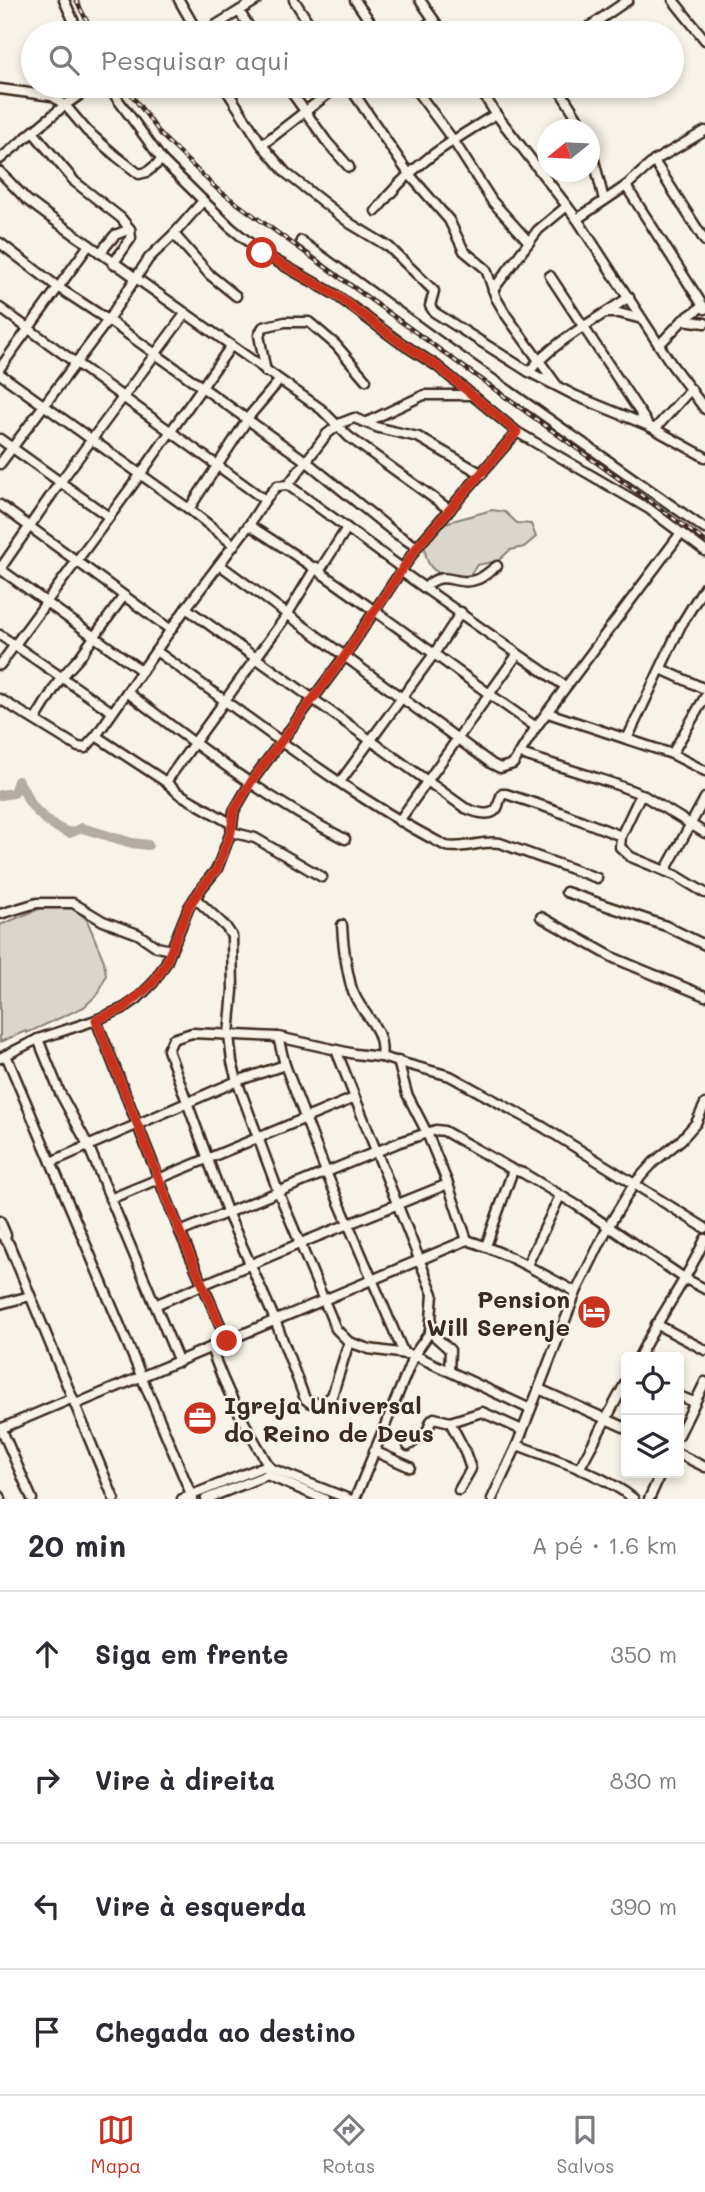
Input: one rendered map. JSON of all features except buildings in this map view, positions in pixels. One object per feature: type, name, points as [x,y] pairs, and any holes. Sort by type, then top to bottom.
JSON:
[{"type":"street","points":[[64,0],[74,21]]},
{"type":"street","points":[[179,0],[193,21]]},
{"type":"street","points":[[222,21],[257,0]]},
{"type":"street","points":[[294,0],[307,21]]},
{"type":"street","points":[[355,0],[370,21]]},
{"type":"street","points":[[419,0],[434,20]]},
{"type":"street","points":[[597,21],[628,0]]},
{"type":"street","points":[[673,0],[705,40]]},
{"type":"street","points":[[239,11],[245,21]]},
{"type":"street","points":[[0,89],[4,92],[21,93]]},
{"type":"street","points":[[55,98],[65,105],[87,131],[139,174],[147,172],[162,160]]},
{"type":"street","points":[[0,159],[75,98]]},
{"type":"street","points":[[117,98],[162,160],[203,201],[262,253],[336,295],[437,366],[517,432],[649,509],[705,551]]},
{"type":"street","points":[[232,98],[262,145],[286,173],[351,224],[370,234],[398,256],[434,291],[431,309],[529,372],[652,428],[705,457]]},
{"type":"street","points":[[295,98],[349,167]]},
{"type":"street","points":[[262,145],[322,98]]},
{"type":"street","points":[[357,98],[409,174],[449,220],[464,251],[486,269],[506,315],[558,386]]},
{"type":"street","points":[[422,98],[492,201],[529,242]]},
{"type":"street","points":[[485,98],[577,219],[672,365],[705,409]]},
{"type":"street","points":[[565,98],[578,119]]},
{"type":"street","points":[[376,211],[396,184],[419,164],[496,114]]},
{"type":"street","points":[[577,219],[626,186],[654,161],[705,131]]},
{"type":"street","points":[[33,132],[75,183],[121,218],[130,229],[131,238],[113,264]]},
{"type":"street","points":[[654,161],[705,241]]},
{"type":"street","points":[[0,172],[27,200],[113,264],[321,409],[349,437],[450,510]]},
{"type":"street","points":[[600,178],[604,200]]},
{"type":"street","points":[[626,186],[704,307],[683,320],[660,344]]},
{"type":"street","points":[[0,464],[108,320],[149,258],[203,201]]},
{"type":"street","points":[[493,290],[538,230],[567,206]]},
{"type":"street","points":[[100,253],[115,235],[130,229]]},
{"type":"street","points":[[174,234],[210,275],[236,296]]},
{"type":"street","points":[[301,242],[705,529]]},
{"type":"street","points":[[0,243],[59,288],[306,461],[395,533],[417,547]]},
{"type":"street","points":[[0,368],[89,245]]},
{"type":"street","points":[[550,276],[652,428]]},
{"type":"street","points":[[529,372],[539,359],[583,325],[629,297]]},
{"type":"street","points":[[0,308],[265,500]]},
{"type":"street","points":[[606,313],[642,318]]},
{"type":"street","points":[[142,671],[0,569],[61,481],[186,314]]},
{"type":"street","points":[[683,320],[705,323]]},
{"type":"street","points":[[266,372],[259,335],[263,327],[285,322],[309,322],[336,345],[366,380]]},
{"type":"street","points":[[0,665],[231,346]]},
{"type":"street","points":[[0,374],[189,509],[234,545]]},
{"type":"street","points":[[189,509],[247,421],[279,381]]},
{"type":"street","points":[[652,428],[691,389]]},
{"type":"street","points":[[367,422],[424,395],[472,395]]},
{"type":"street","points":[[288,485],[327,434],[337,425],[354,418],[379,428],[418,437],[482,474]]},
{"type":"street","points":[[192,1497],[51,1162],[3,1056],[38,1039],[124,1008],[153,983],[166,963],[195,898],[217,869],[234,811],[251,782],[344,657],[417,547],[517,432]]},
{"type":"street","points":[[0,439],[108,517]]},
{"type":"street","points":[[0,699],[85,748],[265,500],[277,486],[288,485],[517,655],[565,686]]},
{"type":"street","points":[[0,505],[171,630]]},
{"type":"street","points":[[249,525],[318,569],[536,727]]},
{"type":"street","points":[[166,782],[347,528]]},
{"type":"street","points":[[220,565],[500,768],[513,764],[521,754],[565,686],[681,533]]},
{"type":"street","points":[[425,588],[439,578],[460,582],[479,579],[497,566]]},
{"type":"street","points":[[627,739],[681,625],[705,586]]},
{"type":"street","points":[[35,720],[60,679],[79,659],[123,597]]},
{"type":"street","points":[[186,608],[453,801],[478,813],[494,811],[502,794],[506,794],[621,836]]},
{"type":"street","points":[[340,782],[403,699],[461,612]]},
{"type":"street","points":[[0,635],[60,679],[112,712]]},
{"type":"street","points":[[156,651],[340,782],[399,821],[446,846],[454,848],[486,841],[500,843],[597,878]]},
{"type":"street","points":[[399,821],[517,655]]},
{"type":"street","points":[[661,669],[705,689]]},
{"type":"street","points":[[127,692],[251,782],[316,824],[345,839]]},
{"type":"street","points":[[672,754],[705,697]]},
{"type":"street","points":[[548,713],[672,754],[705,771]]},
{"type":"street","points":[[96,736],[231,828],[255,838],[322,877]]},
{"type":"street","points":[[521,754],[612,782],[641,794],[705,833]]},
{"type":"street","points":[[641,794],[621,836],[620,847],[624,853],[705,893]]},
{"type":"street","points":[[665,871],[705,798]]},
{"type":"street","points":[[566,892],[666,926],[705,945]]},
{"type":"street","points":[[195,898],[232,936],[233,990],[229,1035],[237,1082],[335,1329],[349,1342],[378,1351],[415,1354],[530,1409]]},
{"type":"street","points":[[0,914],[37,903],[73,903],[103,921],[138,934],[157,947],[171,950]]},
{"type":"street","points":[[541,917],[614,958],[705,996]]},
{"type":"street","points":[[342,925],[344,954],[351,986],[379,1031],[381,1057]]},
{"type":"street","points":[[96,1020],[180,1232],[227,1341]]},
{"type":"street","points":[[349,1342],[332,1396],[323,1403],[310,1403],[305,1399],[275,1320],[228,1214],[186,1104],[167,1050],[173,1039],[192,1033],[278,1037],[381,1057],[450,1076],[482,1092],[705,1228]]},
{"type":"street","points":[[278,1037],[285,1065],[326,1172],[404,1354]]},
{"type":"street","points":[[38,1039],[60,1093],[88,1145],[179,1362]]},
{"type":"street","points":[[336,1050],[433,1294],[430,1332],[415,1354],[355,1499]]},
{"type":"street","points":[[398,1061],[407,1094],[448,1184],[467,1240]]},
{"type":"street","points":[[51,1162],[237,1082],[285,1065]]},
{"type":"street","points":[[110,1199],[354,1098]]},
{"type":"street","points":[[492,1499],[517,1444],[576,1292],[608,1227],[634,1184],[654,1161],[681,1140],[696,1123],[705,1104]]},
{"type":"street","points":[[180,1232],[377,1151],[436,1130],[451,1134],[513,1170],[523,1173],[705,1289]]},
{"type":"street","points":[[486,1246],[513,1170]]},
{"type":"street","points":[[155,1306],[448,1184]]},
{"type":"street","points":[[527,1265],[560,1196]]},
{"type":"street","points":[[0,1221],[114,1499]]},
{"type":"street","points":[[0,1233],[9,1244]]},
{"type":"street","points":[[642,1352],[705,1239]]},
{"type":"street","points":[[32,1499],[1,1428],[143,1377],[467,1240],[527,1265],[576,1292]]},
{"type":"street","points":[[0,1304],[30,1296]]},
{"type":"street","points":[[656,1324],[705,1350]]},
{"type":"street","points":[[430,1332],[450,1350],[449,1371]]},
{"type":"street","points":[[211,1348],[237,1413],[270,1468]]},
{"type":"street","points":[[684,1425],[705,1382]]},
{"type":"street","points":[[538,1389],[621,1426]]},
{"type":"street","points":[[579,1469],[621,1391]]},
{"type":"street","points":[[684,1398],[694,1402]]},
{"type":"street","points":[[408,1446],[427,1432],[435,1418],[450,1422],[482,1412],[522,1430]]},
{"type":"street","points":[[450,1422],[471,1469],[459,1490]]},
{"type":"street","points":[[517,1444],[579,1469],[634,1499]]},
{"type":"street","points":[[374,1451],[410,1467]]},
{"type":"street","points":[[684,1456],[705,1467]]},
{"type":"street","points":[[206,1499],[262,1467],[270,1468],[320,1496]]},
{"type":"street","points":[[182,1499],[237,1481],[267,1475],[320,1496],[349,1499]]},
{"type":"street","points":[[649,1499],[659,1478]]},
{"type":"shaded area","points":[[492,510],[505,512],[517,523],[531,524],[536,537],[524,547],[510,550],[498,561],[477,565],[470,575],[453,575],[449,578],[438,573],[426,558],[425,546],[445,523]]},
{"type":"shaded area","points":[[49,905],[74,908],[87,920],[104,961],[106,975],[99,993],[84,1007],[0,1042],[0,925]]},
{"type":"waterway","points":[[0,795],[14,793],[18,781],[37,811],[58,828],[70,833],[82,828],[148,845]]},
{"type":"railway","points":[[76,0],[87,21]]},
{"type":"railway","points":[[134,98],[162,136],[217,189],[705,541]]},
{"type":"place","name":"Pension Will Serenje","points":[[594,1312]]},
{"type":"place","name":"Igreja Universal do Reino de Deus","points":[[200,1418]]},
{"type":"route","points":[[227,1341],[180,1232],[96,1020],[124,1008],[153,983],[166,963],[189,906],[217,869],[227,846],[234,811],[251,782],[344,657],[417,547],[517,432],[464,386],[336,295],[262,253]]}]
